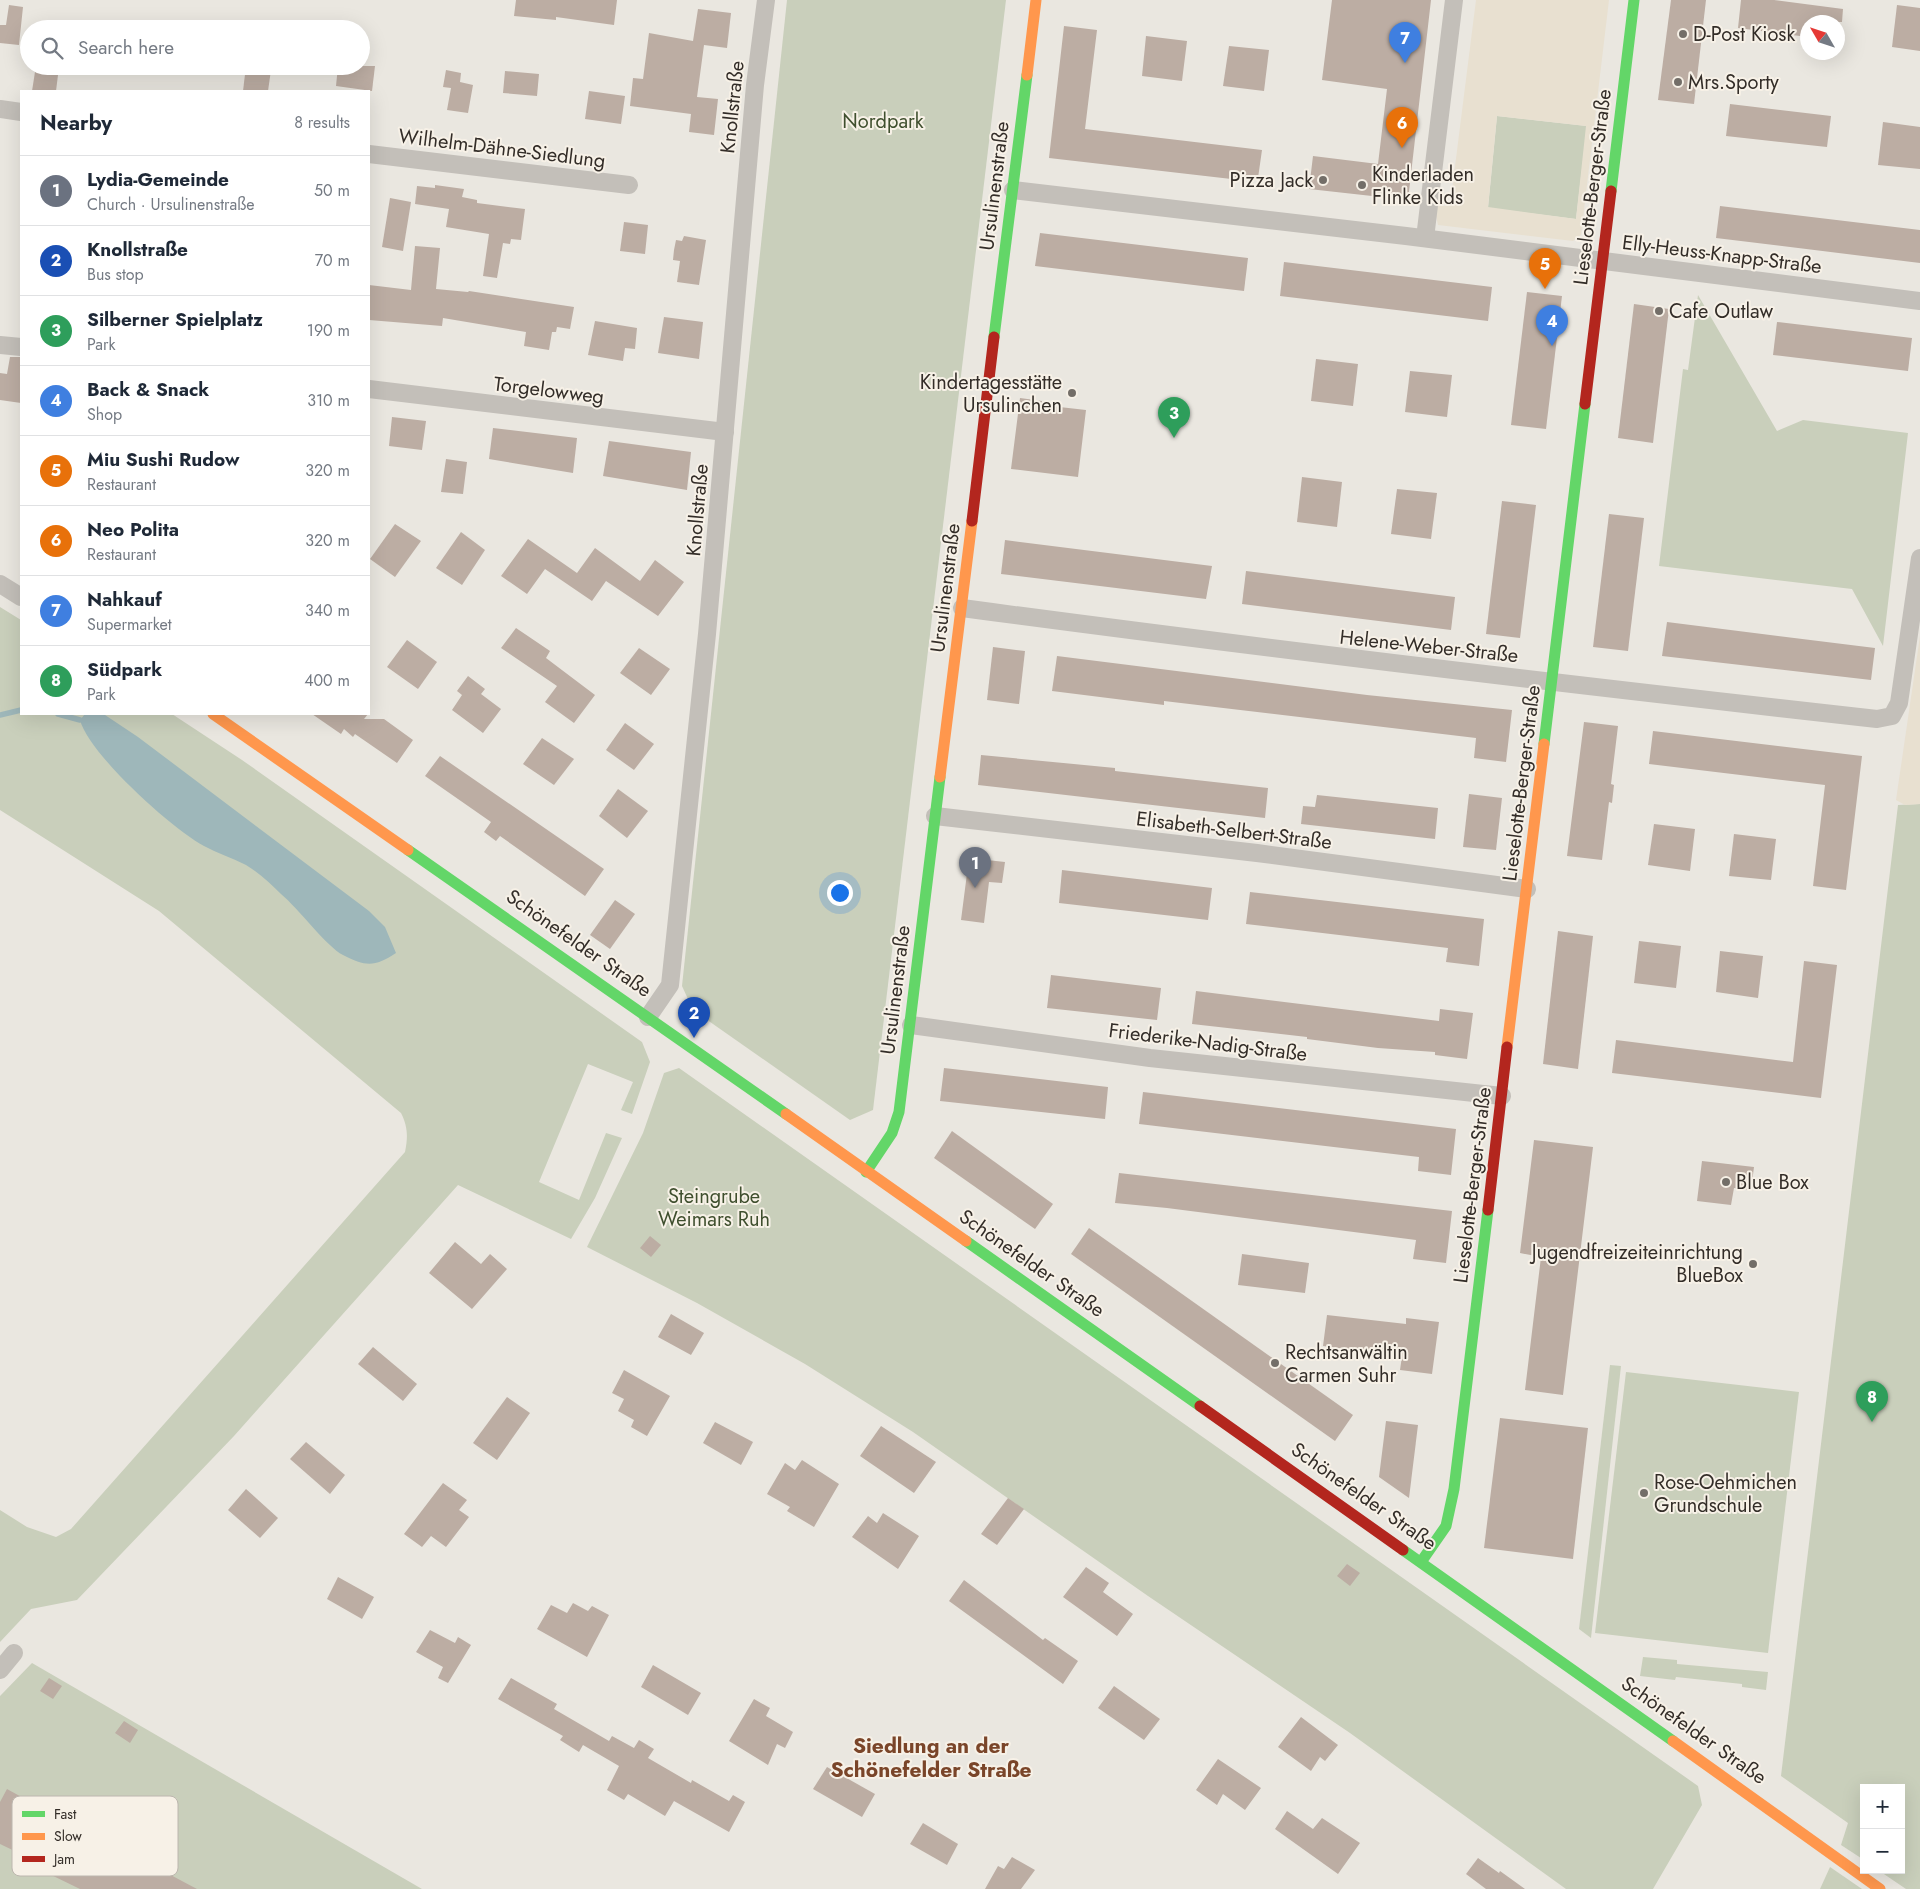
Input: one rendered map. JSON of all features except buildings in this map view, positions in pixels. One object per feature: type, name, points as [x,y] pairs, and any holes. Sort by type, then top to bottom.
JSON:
[{"type":"street","name":"Knollstraße","points":[[648,1018],[670,985],[707,634],[755,85],[766,0]]},
{"type":"street","name":"Ursulinenstraße","points":[[866,1172],[892,1133],[897,1121],[911,1025],[1036,0]]},
{"type":"street","points":[[1425,238],[1454,0]]},
{"type":"street","name":"Lieselotte-Berger-Straße","points":[[1421,1562],[1446,1526],[1454,1489],[1601,260],[1634,0]]},
{"type":"street","points":[[0,109],[20,112]]},
{"type":"street","name":"Wilhelm-Dähne-Siedlung","points":[[370,154],[629,185]]},
{"type":"street","name":"Elly-Heuss-Knapp-Straße","points":[[1013,190],[1425,238],[1920,301]]},
{"type":"street","points":[[0,345],[20,347]]},
{"type":"street","name":"Torgelowweg","points":[[370,389],[725,432]]},
{"type":"street","name":"Helene-Weber-Straße","points":[[962,608],[1344,658],[1552,680],[1869,718],[1892,716],[1899,703],[1920,558]]},
{"type":"street","points":[[0,584],[20,595]]},
{"type":"street","name":"Schönefelder Straße","points":[[214,715],[1421,1562],[1880,1889]]},
{"type":"street","name":"Elisabeth-Selbert-Straße","points":[[935,816],[1257,853],[1527,889]]},
{"type":"street","name":"Friederike-Nadig-Straße","points":[[911,1025],[1150,1058],[1502,1096]]},
{"type":"street","points":[[0,1670],[14,1653]]},
{"type":"green space","name":"Nordpark","points":[[787,0],[1006,0],[873,1110],[850,1120],[693,1010],[682,986]]},
{"type":"green space","points":[[1497,116],[1587,126],[1576,219],[1488,208]]},
{"type":"green space","points":[[1698,295],[1777,431],[1803,420],[1908,433],[1883,646],[1852,589],[1659,566],[1683,369],[1688,370]]},
{"type":"green space","points":[[0,607],[20,619],[20,715],[174,715],[242,760],[642,1042],[650,1062],[632,1114],[621,1110],[633,1082],[588,1064],[539,1182],[579,1200],[606,1133],[622,1138],[595,1198],[571,1239],[458,1185],[234,1436],[77,1600],[31,1609],[0,1642],[0,1510],[27,1527],[56,1537],[71,1529],[405,1152],[407,1137],[401,1113],[159,911],[0,810]]},
{"type":"green space","points":[[1920,804],[1920,1889],[1906,1889],[1884,1874],[1905,1874],[1905,1784],[1860,1784],[1860,1857],[1841,1845],[1848,1823],[1781,1776],[1898,805]]},
{"type":"green space","name":"Steingrube Weimars Ruh","points":[[679,1068],[1698,1786],[1702,1805],[1653,1889],[1566,1889],[1350,1733],[1148,1596],[913,1432],[805,1364],[697,1303],[587,1247],[643,1133],[664,1073]]},
{"type":"green space","points":[[1610,1365],[1621,1366],[1591,1638],[1579,1629]]},
{"type":"green space","points":[[1626,1372],[1799,1392],[1768,1653],[1595,1633]]},
{"type":"green space","points":[[1643,1657],[1677,1660],[1677,1664],[1768,1672],[1766,1690],[1742,1687],[1742,1684],[1676,1677],[1675,1680],[1640,1676]]},
{"type":"green space","points":[[32,1663],[422,1889],[0,1889],[0,1696]]},
{"type":"green space","points":[[1830,1867],[1862,1889],[1820,1889]]},
{"type":"shaded area","points":[[1476,0],[1609,0],[1581,235],[1573,241],[1438,225],[1435,212],[1437,206],[1450,206]],"holes":[[[1497,116],[1586,126],[1576,219],[1488,207]]]},
{"type":"shaded area","points":[[1920,636],[1920,804],[1905,805],[1896,800]]},
{"type":"water","points":[[84,715],[105,715],[138,737],[369,911],[385,927],[396,953],[382,961],[370,964],[358,962],[336,951],[269,882],[246,865],[209,849],[190,837],[153,808],[99,752],[80,720]]},
{"type":"waterway","points":[[0,715],[20,710]]},
{"type":"waterway","points":[[62,715],[80,720]]},
{"type":"traffic: fast","points":[[1611,191],[1634,0]]},
{"type":"traffic: fast","points":[[994,337],[1027,75]]},
{"type":"traffic: fast","points":[[1544,744],[1585,404]]},
{"type":"traffic: fast","points":[[866,1172],[892,1133],[899,1112],[940,777]]},
{"type":"traffic: fast","points":[[408,850],[786,1114]]},
{"type":"traffic: fast","points":[[1421,1562],[1446,1526],[1454,1489],[1488,1210]]},
{"type":"traffic: fast","points":[[966,1241],[1200,1406]]},
{"type":"traffic: fast","points":[[1403,1550],[1673,1741]]},
{"type":"traffic: slow","points":[[1027,75],[1036,0]]},
{"type":"traffic: slow","points":[[940,777],[972,521]]},
{"type":"traffic: slow","points":[[214,715],[408,850]]},
{"type":"traffic: slow","points":[[1507,1047],[1544,744]]},
{"type":"traffic: slow","points":[[786,1114],[966,1241]]},
{"type":"traffic: slow","points":[[1673,1741],[1880,1889]]},
{"type":"traffic: jam","points":[[1585,404],[1611,191]]},
{"type":"traffic: jam","points":[[972,521],[994,337]]},
{"type":"traffic: jam","points":[[1488,1210],[1507,1047]]},
{"type":"traffic: jam","points":[[1200,1406],[1403,1550]]},
{"type":"place","name":"D-Post Kiosk","points":[[1683,34]]},
{"type":"place","name":"Nahkauf","points":[[1405,63]]},
{"type":"place","name":"Mrs.Sporty","points":[[1678,82]]},
{"type":"place","name":"Neo Polita","points":[[1402,148]]},
{"type":"place","name":"Pizza Jack","points":[[1323,180]]},
{"type":"place","name":"Kinderladen Flinke Kids","points":[[1362,185]]},
{"type":"place","name":"Miu Sushi Rudow","points":[[1545,289]]},
{"type":"place","name":"Cafe Outlaw","points":[[1659,311]]},
{"type":"place","name":"Back & Snack","points":[[1552,346]]},
{"type":"place","name":"Kindertagesstätte Ursulinchen","points":[[1072,393]]},
{"type":"place","name":"Silberner Spielplatz","points":[[1174,438]]},
{"type":"place","name":"Lydia-Gemeinde","points":[[975,888]]},
{"type":"place","name":"Knollstraße","points":[[694,1038]]},
{"type":"place","name":"Blue Box","points":[[1726,1182]]},
{"type":"place","name":"Jugendfreizeiteinrichtung BlueBox","points":[[1753,1264]]},
{"type":"place","name":"Rechtsanwältin Carmen Suhr","points":[[1275,1363]]},
{"type":"place","name":"Südpark","points":[[1872,1422]]},
{"type":"place","name":"Rose-Oehmichen Grundschule","points":[[1644,1493]]},
{"type":"district","name":"Siedlung an der Schönefelder Straße","points":[[931,1758]]}]
